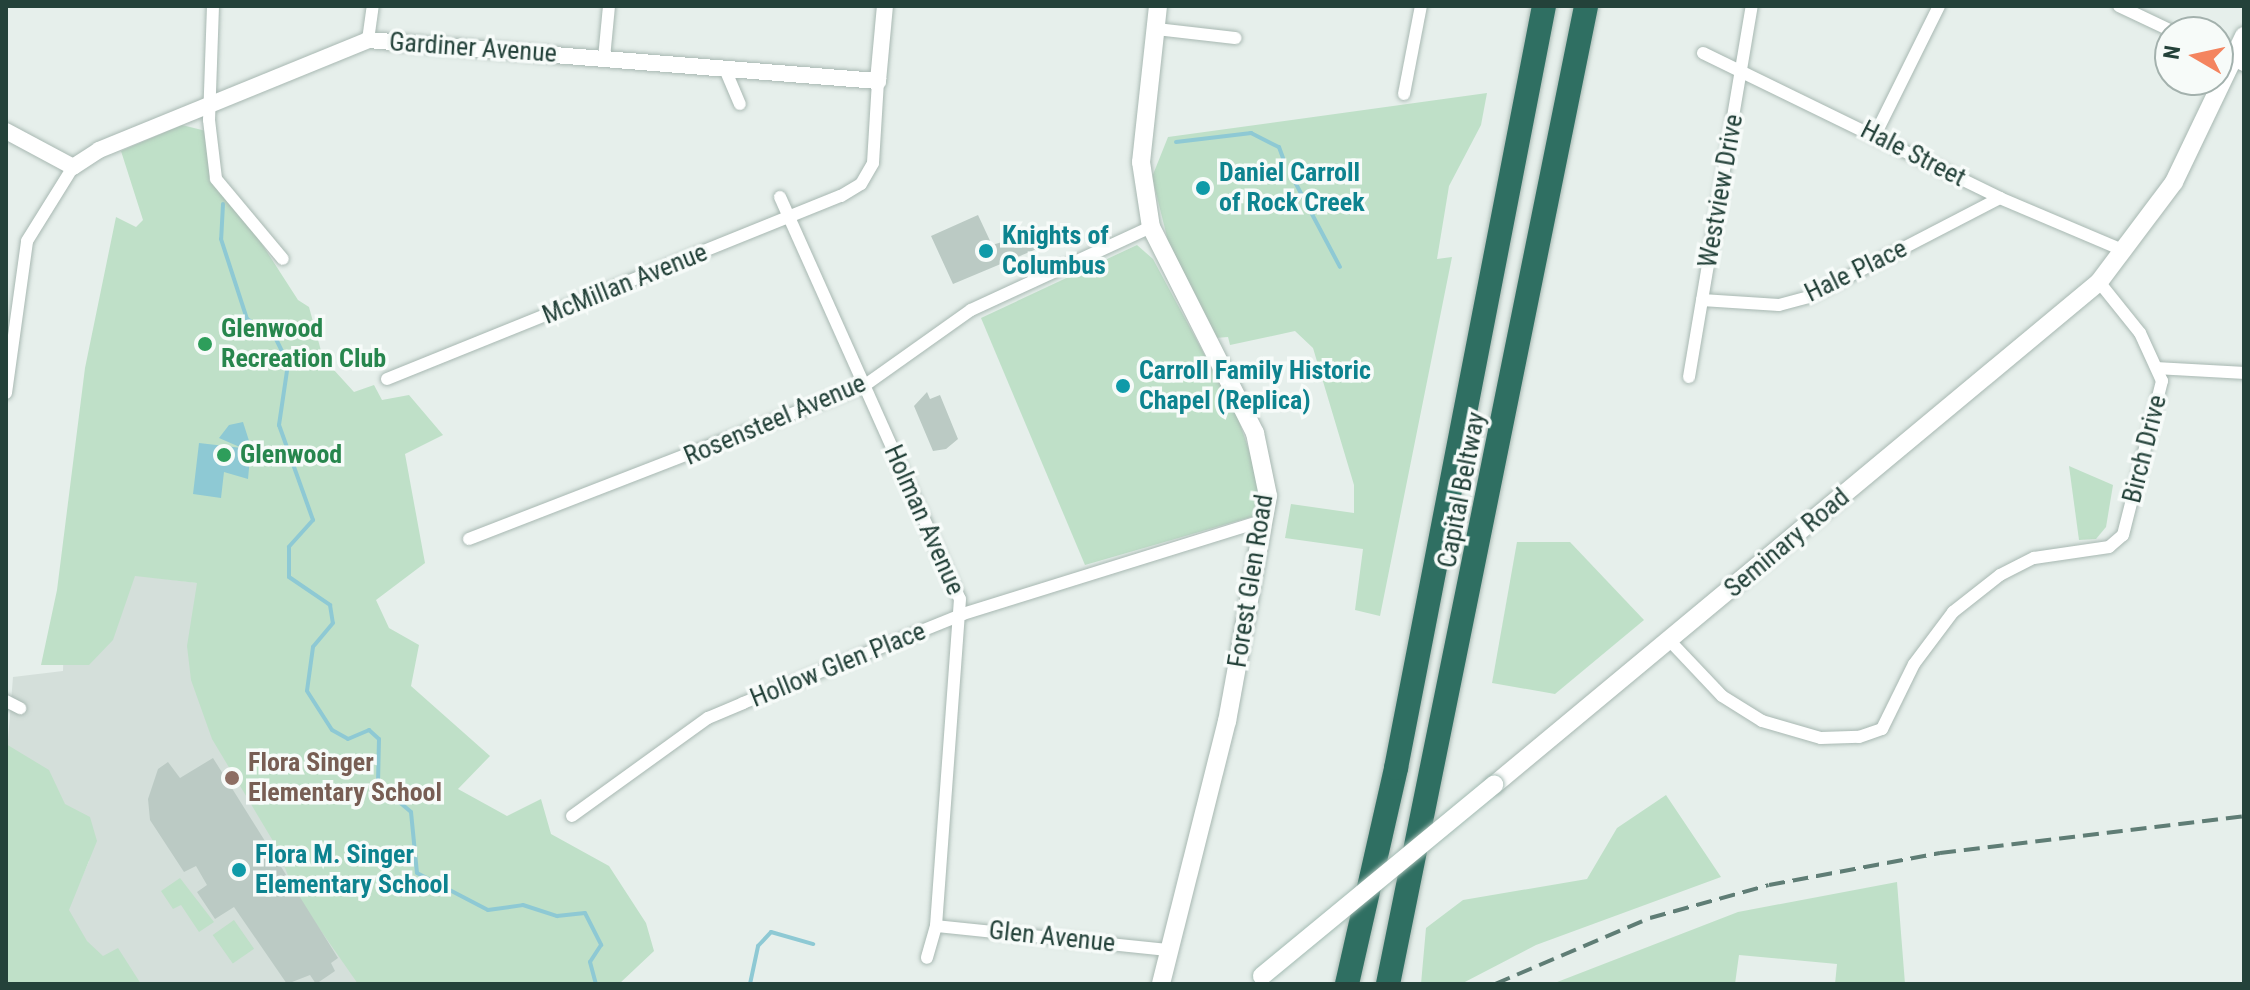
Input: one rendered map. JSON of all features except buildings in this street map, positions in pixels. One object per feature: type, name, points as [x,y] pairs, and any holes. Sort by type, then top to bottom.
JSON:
[{"type":"highway","name":"Capital Beltway","points":[[1347,984],[1396,768],[1544,6]]},
{"type":"highway","name":"Capital Beltway","points":[[1388,984],[1586,6]]},
{"type":"main road","name":"Forest Glen Road","points":[[1158,6],[1141,162],[1151,227],[1255,433],[1268,477],[1265,520],[1227,721],[1163,982]]},
{"type":"main road","name":"Seminary Road","points":[[2234,54],[2244,36]]},
{"type":"main road","name":"Seminary Road","points":[[1257,980],[2099,282],[2174,182],[2214,96]]},
{"type":"street","points":[[213,6],[212,102],[216,179],[283,259]]},
{"type":"street","points":[[368,40],[373,6]]},
{"type":"street","points":[[604,58],[609,6]]},
{"type":"street","points":[[878,81],[885,6]]},
{"type":"street","points":[[1404,94],[1421,6]]},
{"type":"street","name":"Westview Drive","points":[[1689,377],[1752,6]]},
{"type":"street","points":[[1875,135],[1939,6]]},
{"type":"street","points":[[2119,6],[2154,23]]},
{"type":"street","points":[[1156,29],[1235,38]]},
{"type":"street","name":"Gardiner Avenue","points":[[73,167],[212,102],[368,40],[878,81]]},
{"type":"street","name":"Hale Street","points":[[1703,53],[2000,198],[2125,251]]},
{"type":"street","points":[[725,69],[740,104]]},
{"type":"street","name":"McMillan Avenue","points":[[387,379],[790,219],[861,184],[873,163],[878,81]]},
{"type":"street","points":[[6,131],[73,167],[27,241],[10,324],[6,393]]},
{"type":"street","name":"Holman Avenue","points":[[780,197],[963,614],[936,926],[927,958]]},
{"type":"street","name":"Hale Place","points":[[1702,300],[1779,305],[1809,297],[2000,198]]},
{"type":"street","name":"Rosensteel Avenue","points":[[469,539],[864,386],[971,310],[1151,227]]},
{"type":"street","name":"Birch Drive","points":[[1669,640],[1722,696],[1762,721],[1821,738],[1882,729],[1914,664],[1953,612],[2034,558],[2109,547],[2121,537],[2160,394],[2157,368],[2140,333],[2099,282]]},
{"type":"street","points":[[2157,368],[2192,365],[2244,373]]},
{"type":"street","name":"Hollow Glen Place","points":[[572,816],[708,718],[963,614],[1265,520]]},
{"type":"street","points":[[6,701],[20,708]]},
{"type":"street","name":"Glen Avenue","points":[[936,926],[1169,950]]},
{"type":"shaded area","name":"Flora Singer Elementary School","points":[[126,574],[198,583],[539,984],[35,984],[89,861],[6,765],[13,677],[63,671],[66,577]]},
{"type":"green space","points":[[1487,93],[1481,125],[1449,186],[1437,259],[1452,257],[1380,616],[1355,610],[1363,549],[1285,538],[1291,504],[1354,513],[1354,485],[1313,348],[1295,331],[1230,345],[1228,337],[1215,338],[1171,253],[1152,177],[1168,137]]},
{"type":"green space","points":[[182,125],[206,131],[216,187],[240,210],[298,300],[309,307],[323,358],[354,392],[374,385],[382,400],[409,395],[443,435],[405,454],[425,563],[376,600],[389,628],[419,645],[411,686],[490,756],[458,789],[507,816],[541,799],[551,834],[609,866],[646,923],[654,951],[619,984],[358,984],[296,895],[276,846],[212,739],[191,680],[187,646],[197,583],[135,576],[113,640],[89,665],[41,665],[57,590],[85,368],[116,217],[136,227],[143,220],[121,151]]},
{"type":"green space","points":[[1137,245],[1153,259],[1237,415],[1258,477],[1258,515],[1085,565],[981,318]]},
{"type":"green space","points":[[2069,466],[2113,485],[2106,527],[2096,539],[2079,540]]},
{"type":"green space","points":[[1517,542],[1570,542],[1644,620],[1555,694],[1492,683]]},
{"type":"green space","points":[[6,744],[49,770],[65,804],[90,817],[97,841],[69,910],[87,941],[103,956],[118,948],[141,984],[6,984]]},
{"type":"green space","points":[[1666,795],[1721,877],[1536,945],[1461,984],[1421,984],[1426,928],[1463,900],[1587,879],[1617,828]]},
{"type":"green space","points":[[180,878],[214,922],[199,932],[181,905],[173,909],[161,891]]},
{"type":"green space","points":[[1897,882],[1905,984],[1835,984],[1837,964],[1739,955],[1735,984],[1552,984],[1738,912]]},
{"type":"green space","points":[[234,920],[254,949],[233,964],[213,935]]},
{"type":"water","name":"Glenwood","points":[[243,422],[251,447],[248,479],[224,472],[221,498],[193,494],[199,443],[242,448],[219,438],[229,425]]},
{"type":"waterway","points":[[1176,142],[1251,133],[1279,147],[1283,158]]},
{"type":"waterway","points":[[1295,182],[1340,267]]},
{"type":"waterway","points":[[223,204],[221,239],[247,319],[275,337],[288,364],[279,425],[313,520],[289,547],[289,577],[330,605],[333,623],[313,647],[307,691],[332,730],[348,739],[369,730],[379,739],[378,784],[411,812],[417,873],[488,910],[523,905],[557,916],[585,913],[601,945],[590,962],[596,984]]},
{"type":"waterway","points":[[750,984],[758,946],[771,932],[813,944]]},
{"type":"railway","points":[[1495,984],[1650,918],[1769,885],[1940,853],[2244,816]]},
{"type":"place","name":"Daniel Carroll of Rock Creek","points":[[1203,188]]},
{"type":"place","name":"Knights of Columbus","points":[[986,251]]},
{"type":"place","name":"Glenwood Recreation Club","points":[[205,344]]},
{"type":"place","name":"Carroll Family Historic Chapel (Replica)","points":[[1123,386]]},
{"type":"place","name":"Glenwood","points":[[224,455]]},
{"type":"place","name":"Flora Singer Elementary School","points":[[232,778]]},
{"type":"place","name":"Flora M. Singer Elementary School","points":[[239,870]]}]
